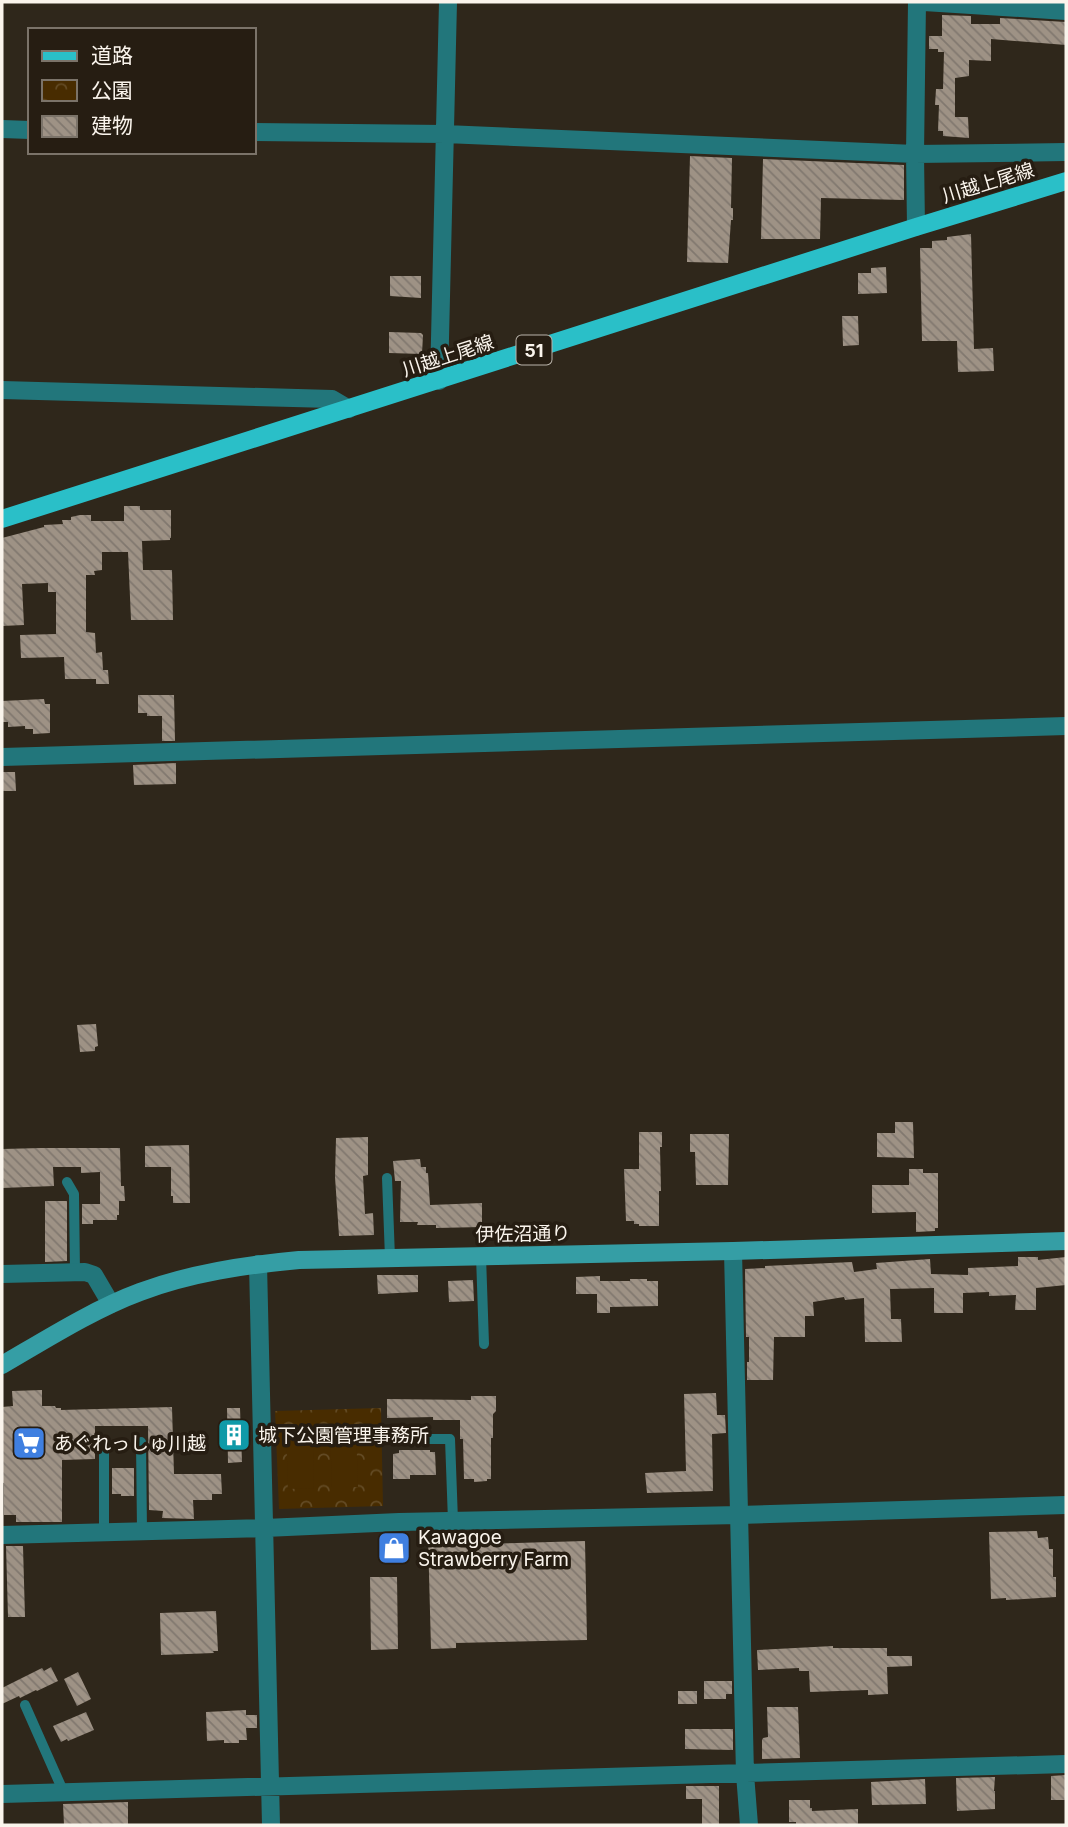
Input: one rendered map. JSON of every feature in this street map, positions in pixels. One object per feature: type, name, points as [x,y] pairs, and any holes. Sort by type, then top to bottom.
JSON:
[{"type":"main road","name":"川越上尾線","points":[[2,519],[1066,181]]},
{"type":"street","points":[[439,381],[448,2]]},
{"type":"street","points":[[916,227],[917,2]]},
{"type":"street","points":[[924,2],[1066,11]]},
{"type":"street","points":[[2,130],[28,130]]},
{"type":"street","points":[[256,132],[445,134],[915,154],[1066,152]]},
{"type":"street","points":[[2,390],[332,399],[349,409]]},
{"type":"street","points":[[2,757],[1066,726]]},
{"type":"street","name":"伊佐沼通り","points":[[2,1365],[111,1304],[141,1292],[215,1270],[258,1264],[299,1260],[1066,1241]]},
{"type":"street","points":[[733,1251],[745,1773],[749,1825]]},
{"type":"street","points":[[258,1264],[271,1825]]},
{"type":"street","points":[[2,1274],[75,1272],[94,1275],[111,1304]]},
{"type":"street","points":[[2,1535],[1066,1505]]},
{"type":"street","points":[[2,1794],[1066,1763]]},
{"type":"lane","points":[[387,1178],[390,1258]]},
{"type":"lane","points":[[67,1182],[75,1194],[75,1272]]},
{"type":"lane","points":[[481,1256],[484,1344]]},
{"type":"lane","points":[[408,1439],[450,1439],[453,1521]]},
{"type":"lane","points":[[104,1442],[104,1532]]},
{"type":"lane","points":[[141,1442],[142,1531]]},
{"type":"lane","points":[[25,1705],[64,1793]]},
{"type":"green space","points":[[381,1408],[383,1506],[279,1509],[275,1411]]},
{"type":"green space","points":[[356,1429],[358,1487],[332,1487],[330,1430]]},
{"type":"green space","points":[[313,1431],[314,1488],[288,1489],[286,1432]]},
{"type":"building","points":[[942,15],[971,16],[971,24],[1000,24],[1000,18],[1066,22],[1066,45],[991,39],[991,61],[969,60],[969,76],[955,78],[955,117],[968,117],[969,138],[943,136],[943,131],[938,131],[939,105],[935,105],[936,89],[943,89],[944,52],[929,49],[929,36],[942,36]]},
{"type":"building","points":[[690,156],[732,158],[733,220],[728,263],[687,262]]},
{"type":"building","points":[[763,159],[904,165],[904,200],[821,198],[820,239],[761,239]]},
{"type":"building","points":[[971,234],[974,349],[993,348],[994,371],[958,372],[957,341],[922,341],[920,248],[932,248],[932,241]]},
{"type":"building","points":[[886,267],[887,293],[858,294],[858,273],[871,273],[871,268]]},
{"type":"building","points":[[390,276],[421,276],[421,298],[390,296]]},
{"type":"building","points":[[842,316],[858,316],[859,345],[843,346]]},
{"type":"building","points":[[389,332],[421,333],[422,354],[389,353]]},
{"type":"building","points":[[124,506],[140,506],[140,510],[171,510],[170,540],[142,541],[143,570],[172,570],[173,620],[131,620],[128,552],[102,552],[102,570],[94,571],[95,575],[86,575],[86,632],[95,633],[96,653],[102,652],[103,670],[108,670],[109,684],[96,684],[96,679],[65,679],[64,657],[21,658],[20,635],[56,634],[56,592],[48,592],[48,583],[22,584],[24,625],[2,626],[2,538],[44,525],[63,524],[62,520],[71,520],[71,517],[80,515],[91,515],[91,521],[124,521]]},
{"type":"building","points":[[138,695],[174,695],[175,741],[162,741],[162,716],[138,713]]},
{"type":"building","points":[[44,699],[45,704],[50,704],[50,733],[33,734],[33,729],[25,729],[25,726],[8,727],[8,722],[2,722],[2,701]]},
{"type":"building","points":[[176,763],[176,784],[134,785],[133,765]]},
{"type":"building","points":[[2,772],[15,772],[16,791],[2,791]]},
{"type":"building","points":[[96,1024],[98,1046],[95,1051],[80,1052],[77,1025]]},
{"type":"building","points":[[895,1122],[913,1122],[914,1158],[877,1157],[877,1133],[895,1133]]},
{"type":"building","points":[[639,1132],[662,1132],[659,1226],[639,1226],[634,1224],[634,1221],[626,1221],[624,1169],[639,1169]]},
{"type":"building","points":[[690,1134],[729,1134],[728,1185],[696,1185],[695,1152],[690,1152]]},
{"type":"building","points":[[368,1137],[368,1175],[363,1176],[365,1214],[373,1213],[374,1235],[339,1236],[335,1177],[336,1138]]},
{"type":"building","points":[[189,1145],[190,1203],[173,1203],[171,1167],[145,1167],[145,1146]]},
{"type":"building","points":[[120,1148],[121,1186],[124,1186],[125,1201],[119,1201],[117,1220],[93,1220],[93,1224],[82,1224],[82,1204],[100,1204],[100,1172],[81,1173],[81,1167],[53,1167],[54,1186],[2,1188],[2,1149]]},
{"type":"building","points":[[420,1159],[421,1167],[426,1167],[428,1173],[430,1205],[482,1203],[482,1227],[436,1228],[436,1225],[417,1225],[418,1222],[400,1222],[401,1181],[395,1181],[393,1161]]},
{"type":"building","points":[[909,1169],[938,1173],[938,1228],[935,1228],[935,1231],[916,1232],[916,1212],[872,1213],[872,1185],[909,1185]]},
{"type":"building","points":[[45,1201],[67,1201],[67,1261],[45,1262]]},
{"type":"building","points":[[1018,1257],[1038,1257],[1038,1260],[1066,1257],[1066,1285],[1036,1288],[1036,1310],[1015,1310],[1016,1295],[989,1296],[989,1292],[963,1293],[963,1313],[934,1313],[934,1288],[890,1289],[891,1319],[901,1319],[902,1342],[865,1342],[864,1298],[845,1300],[844,1297],[813,1302],[814,1316],[805,1316],[805,1337],[774,1337],[773,1380],[747,1380],[749,1337],[746,1337],[745,1269],[852,1262],[854,1272],[877,1269],[876,1263],[930,1259],[931,1274],[968,1275],[968,1268],[1018,1266]]},
{"type":"building","points":[[377,1275],[418,1275],[418,1292],[378,1294]]},
{"type":"building","points":[[600,1276],[600,1281],[658,1281],[658,1306],[610,1307],[610,1313],[597,1313],[597,1294],[576,1294],[576,1277]]},
{"type":"building","points":[[473,1280],[474,1301],[449,1302],[448,1281]]},
{"type":"building","points":[[42,1390],[42,1406],[55,1406],[61,1410],[172,1407],[174,1474],[221,1474],[222,1494],[212,1494],[212,1500],[193,1500],[194,1519],[162,1518],[163,1511],[149,1510],[148,1426],[95,1426],[95,1459],[62,1460],[62,1522],[16,1522],[16,1515],[4,1515],[2,1407],[13,1406],[12,1391]]},
{"type":"building","points":[[716,1393],[717,1415],[725,1415],[726,1433],[712,1434],[713,1491],[647,1493],[645,1473],[686,1471],[684,1394]]},
{"type":"building","points":[[471,1396],[496,1396],[491,1438],[491,1479],[487,1481],[474,1482],[474,1479],[464,1479],[460,1420],[433,1420],[433,1417],[387,1418],[387,1399],[471,1400]]},
{"type":"building","name":"城下公園管理事務所","points":[[227,1408],[240,1408],[242,1462],[228,1463]]},
{"type":"building","points":[[399,1450],[435,1452],[436,1475],[410,1475],[410,1479],[393,1479],[393,1454],[399,1453]]},
{"type":"building","points":[[112,1468],[134,1468],[134,1496],[112,1494]]},
{"type":"building","points":[[1037,1531],[1038,1538],[1048,1537],[1049,1549],[1053,1549],[1056,1597],[991,1599],[989,1532]]},
{"type":"building","points":[[480,1534],[480,1544],[585,1541],[587,1640],[456,1643],[456,1648],[431,1649],[428,1537]]},
{"type":"building","points":[[6,1546],[23,1546],[25,1617],[8,1617]]},
{"type":"building","points":[[370,1577],[397,1577],[398,1649],[371,1650]]},
{"type":"building","points":[[216,1611],[218,1651],[161,1655],[160,1613]]},
{"type":"building","points":[[833,1646],[887,1648],[887,1656],[912,1656],[912,1666],[887,1667],[888,1694],[868,1695],[868,1690],[810,1692],[809,1671],[799,1671],[799,1668],[758,1670],[757,1650]]},
{"type":"building","points":[[51,1667],[58,1681],[2,1704],[2,1688],[42,1668],[44,1671]]},
{"type":"building","points":[[78,1672],[91,1699],[77,1706],[64,1679]]},
{"type":"building","points":[[704,1681],[732,1681],[732,1694],[726,1694],[726,1699],[704,1699]]},
{"type":"building","points":[[678,1691],[697,1691],[697,1704],[678,1704]]},
{"type":"building","points":[[767,1707],[798,1707],[800,1758],[762,1759],[762,1740],[768,1737]]},
{"type":"building","points":[[246,1710],[246,1715],[257,1715],[257,1728],[246,1728],[247,1740],[239,1740],[239,1743],[207,1741],[206,1712]]},
{"type":"building","points":[[86,1712],[94,1730],[61,1742],[53,1726]]},
{"type":"building","points":[[685,1729],[733,1729],[733,1750],[685,1749]]},
{"type":"building","points":[[1066,1775],[1066,1800],[1051,1800],[1051,1776]]},
{"type":"building","points":[[995,1777],[995,1809],[957,1811],[956,1778]]},
{"type":"building","points":[[925,1779],[926,1804],[872,1805],[871,1782]]},
{"type":"building","points":[[686,1786],[719,1786],[719,1825],[702,1825],[702,1799],[686,1799]]},
{"type":"building","points":[[789,1800],[810,1800],[812,1811],[858,1809],[858,1825],[796,1825],[796,1822],[789,1822]]},
{"type":"building","points":[[128,1802],[128,1825],[64,1825],[63,1804]]},
{"type":"place","name":"城下公園管理事務所","points":[[234,1435]]},
{"type":"place","name":"あぐれっしゅ川越","points":[[29,1443]]},
{"type":"place","name":"Kawagoe Strawberry Farm","points":[[394,1548]]}]
